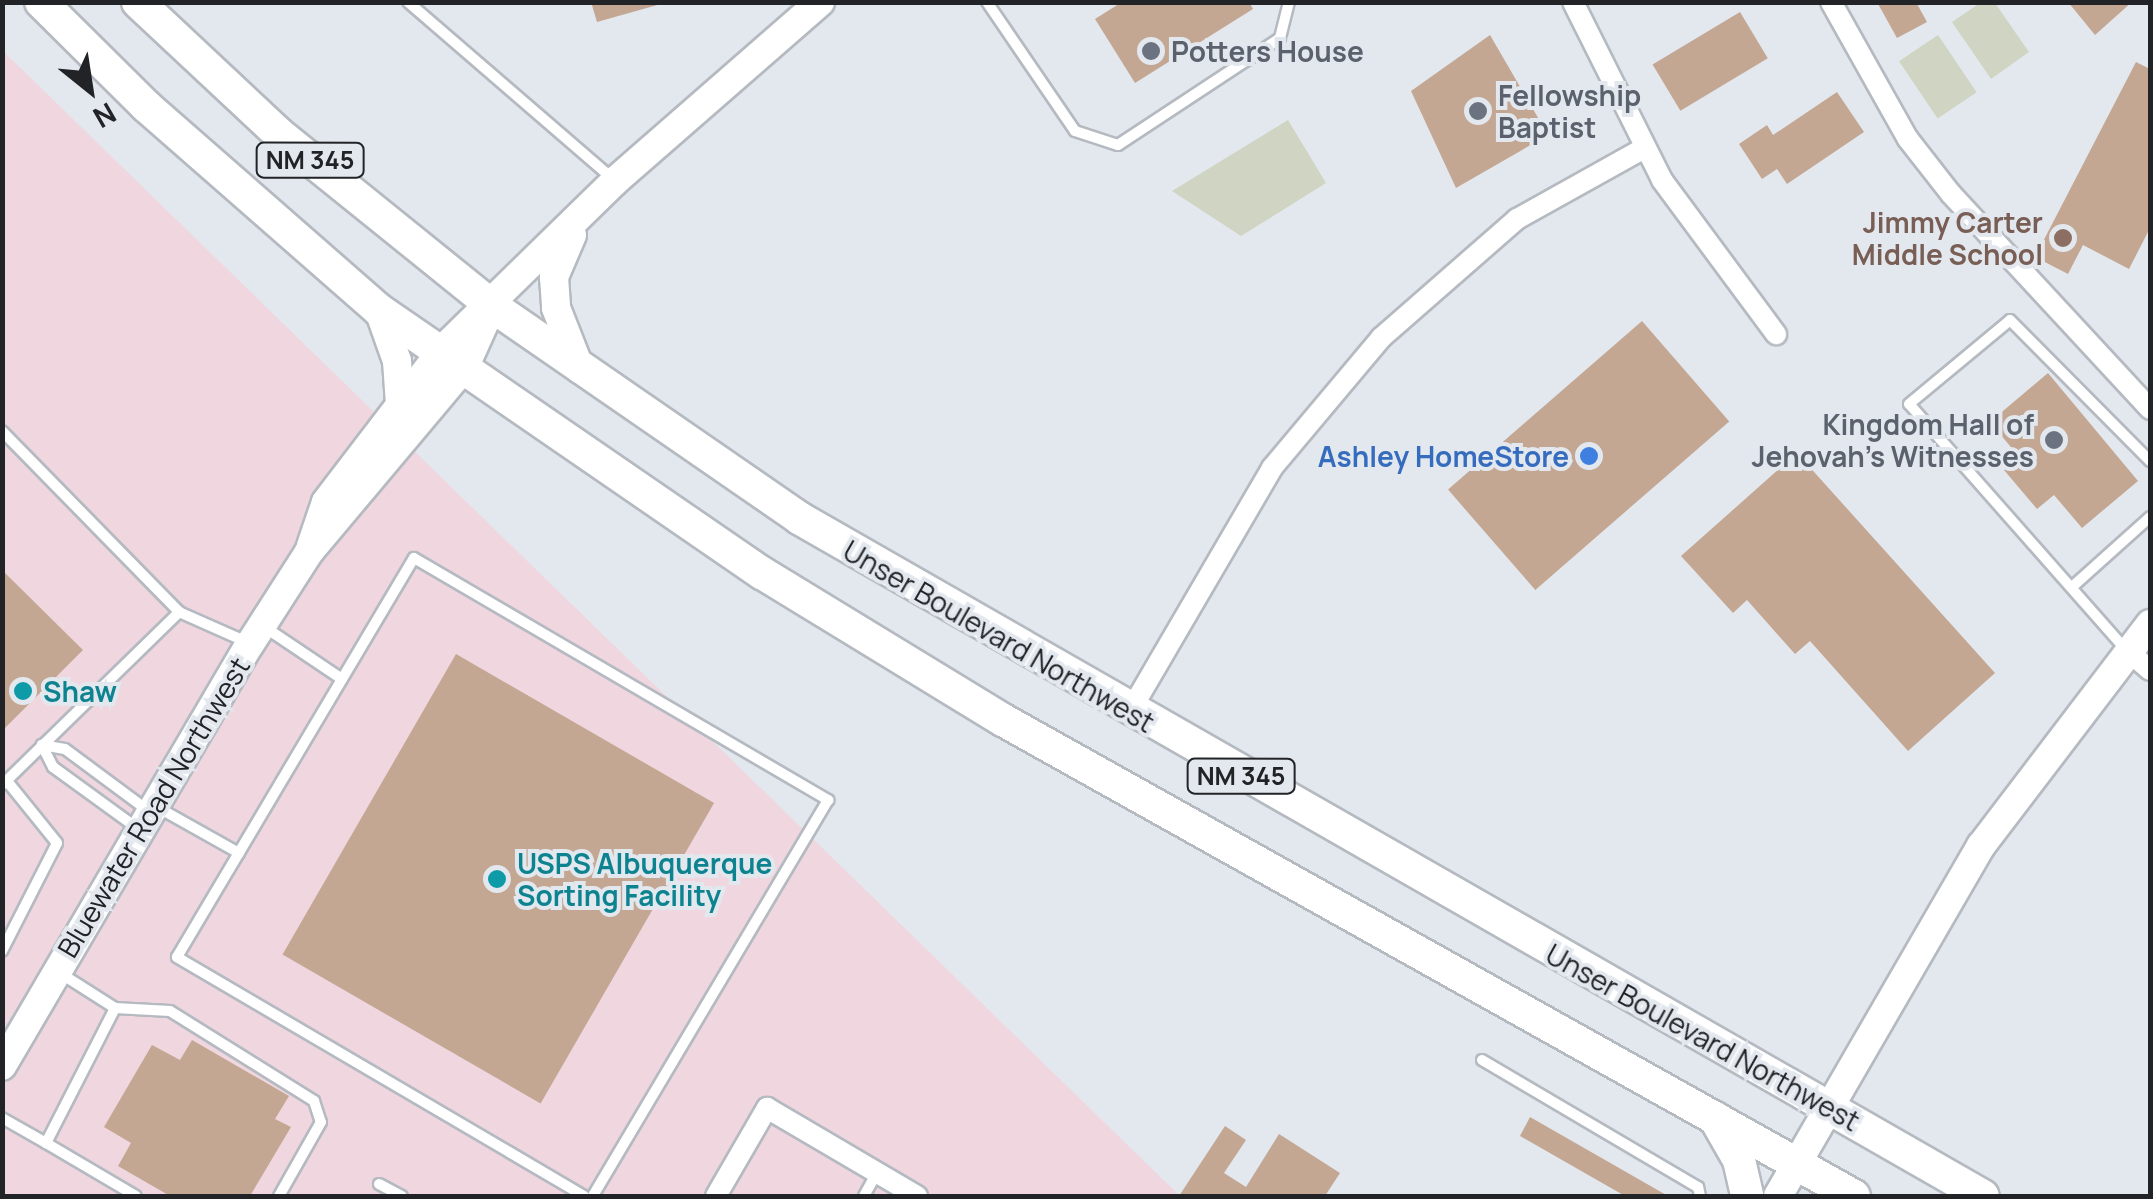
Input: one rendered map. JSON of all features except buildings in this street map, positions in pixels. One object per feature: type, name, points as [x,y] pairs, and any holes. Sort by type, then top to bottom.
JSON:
[{"type":"main road","name":"NM 345","points":[[41,2],[146,106],[379,310],[762,573],[1003,720],[1854,1196]]},
{"type":"main road","name":"Unser Boulevard Northwest","points":[[138,2],[279,134],[492,306],[798,518],[1129,713],[1983,1196]]},
{"type":"main road","points":[[1715,1118],[1748,1196]]},
{"type":"street","name":"Bluewater Road Northwest","points":[[2,1066],[145,814],[256,634],[309,552],[492,306],[615,181],[820,2]]},
{"type":"street","points":[[1573,2],[1643,149],[1698,237],[1776,334]]},
{"type":"street","points":[[1831,2],[1908,139],[1950,194],[2150,408]]},
{"type":"street","points":[[1129,713],[1272,468],[1381,338],[1517,219],[1643,149]]},
{"type":"street","points":[[580,370],[556,308],[554,277],[581,216]]},
{"type":"street","points":[[379,310],[398,361],[400,400]]},
{"type":"street","name":"Bluewater Road Northwest","points":[[309,552],[326,502],[400,400],[454,358]]},
{"type":"street","points":[[1778,1196],[1981,846],[2150,624]]},
{"type":"street","points":[[2128,651],[2150,670]]},
{"type":"street","points":[[716,1196],[767,1108],[917,1196]]},
{"type":"lane","points":[[408,2],[615,181]]},
{"type":"lane","points":[[987,2],[1075,131],[1118,145],[1280,38],[1289,2]]},
{"type":"lane","points":[[2128,651],[1909,404],[2010,320],[2054,360],[2150,461]]},
{"type":"lane","points":[[2,431],[180,612],[256,634],[342,679]]},
{"type":"lane","points":[[2072,587],[2150,517]]},
{"type":"lane","points":[[584,1196],[177,957],[414,558],[828,800],[593,1196]]},
{"type":"lane","points":[[2,950],[57,843],[5,783],[180,612]]},
{"type":"lane","points":[[42,745],[53,767],[145,814],[239,853]]},
{"type":"lane","points":[[42,745],[65,748],[145,814]]},
{"type":"lane","points":[[57,970],[115,1008],[170,1011],[314,1101],[321,1122],[279,1196]]},
{"type":"lane","points":[[46,1143],[115,1008]]},
{"type":"lane","points":[[1482,1060],[1698,1187],[1700,1196]]},
{"type":"lane","points":[[2,1118],[136,1196]]},
{"type":"lane","points":[[864,1196],[878,1173]]},
{"type":"lane","points":[[379,1184],[402,1196]]},
{"type":"shaded area","points":[[3,51],[1180,1196],[3,1196]]},
{"type":"green space","points":[[1980,3],[1995,3],[2029,52],[1991,79],[1952,22]]},
{"type":"green space","points":[[1938,35],[1977,92],[1938,118],[1899,61]]},
{"type":"green space","points":[[1288,120],[1326,183],[1241,236],[1172,191]]},
{"type":"place","name":"Potters House","points":[[1151,51]]},
{"type":"place","name":"Fellowship Baptist","points":[[1478,111]]},
{"type":"place","name":"Jimmy Carter Middle School","points":[[2063,238]]},
{"type":"place","name":"Kingdom Hall of Jehovah's Witnesses","points":[[2054,440]]},
{"type":"place","name":"Ashley HomeStore","points":[[1589,456]]},
{"type":"place","name":"Shaw","points":[[23,691]]},
{"type":"place","name":"USPS Albuquerque Sorting Facility","points":[[497,879]]}]
